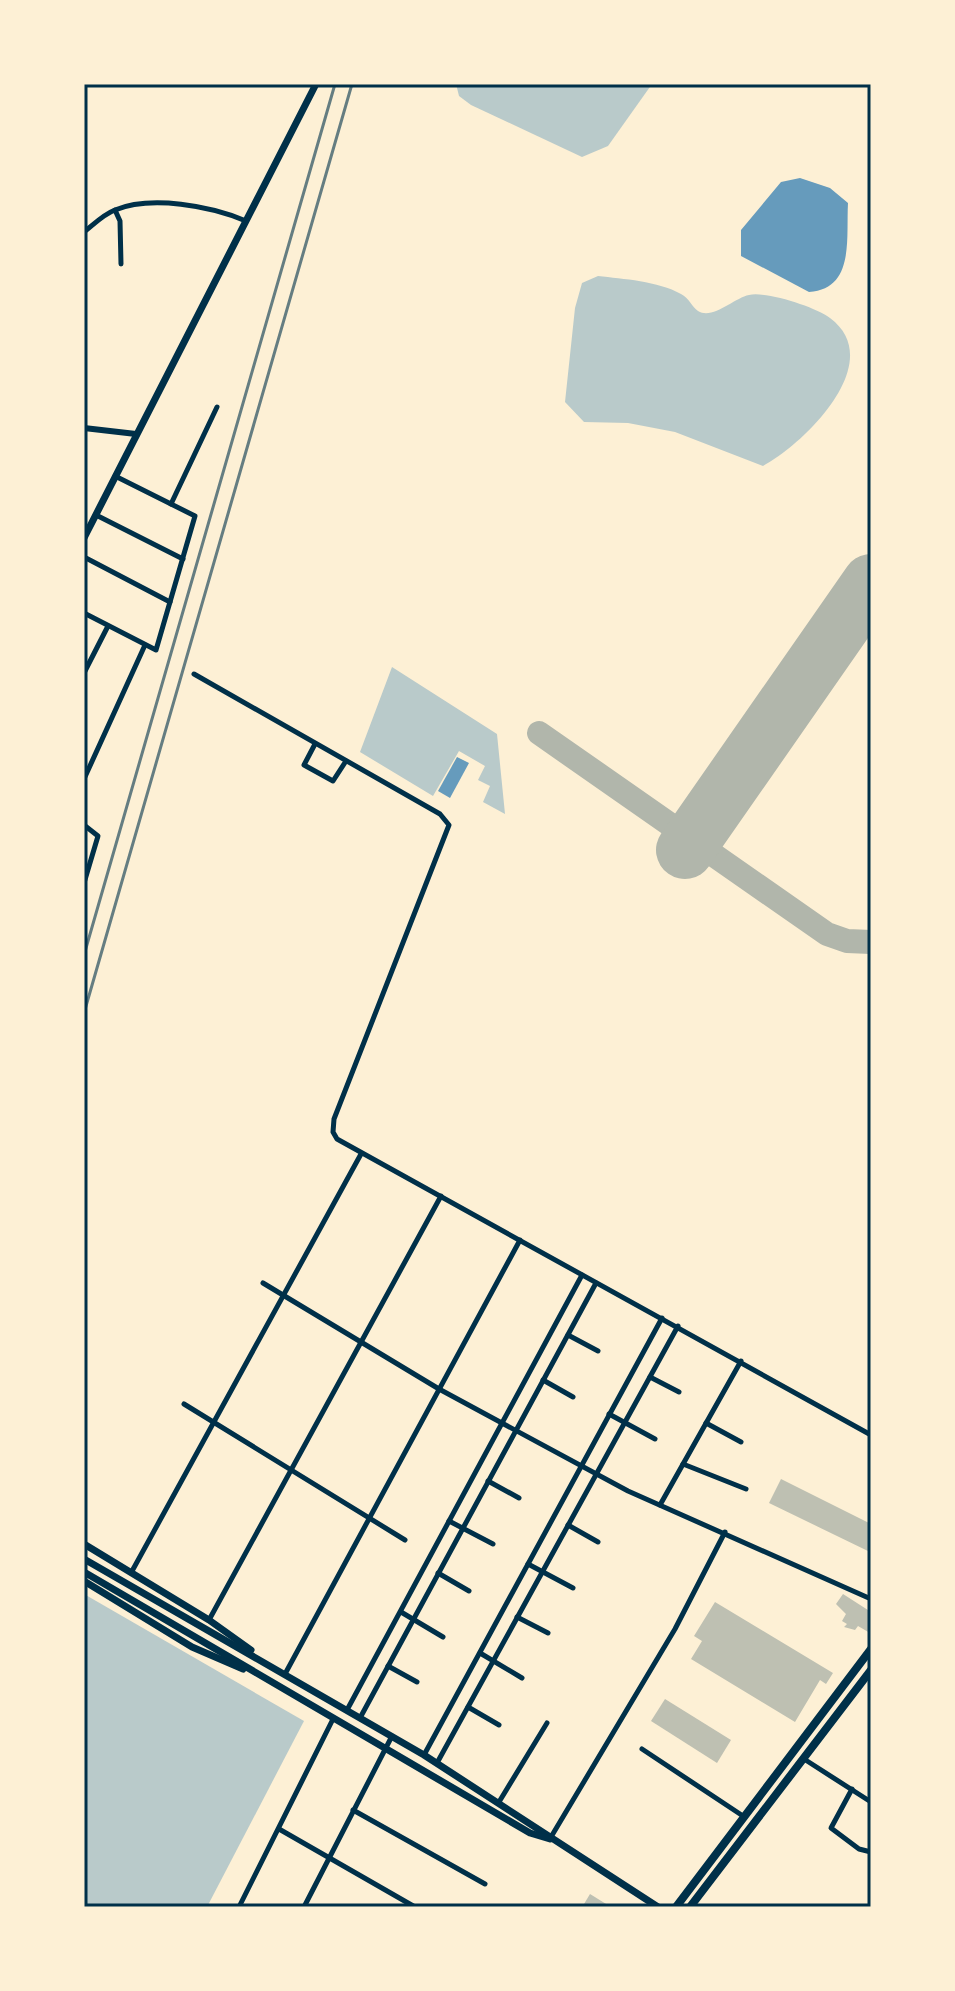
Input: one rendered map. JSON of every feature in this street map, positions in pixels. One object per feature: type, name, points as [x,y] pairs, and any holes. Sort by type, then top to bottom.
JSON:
[{"type":"main road","points":[[84,538],[316,84]]},
{"type":"main road","points":[[84,1544],[209,1620],[259,1658]]},
{"type":"main road","points":[[84,1559],[424,1755],[540,1828],[550,1839]]},
{"type":"main road","points":[[84,1572],[530,1833],[550,1839],[658,1907]]},
{"type":"main road","points":[[84,1581],[192,1647],[252,1671]]},
{"type":"main road","points":[[676,1907],[871,1649]]},
{"type":"main road","points":[[690,1907],[871,1670]]},
{"type":"street","points":[[84,232],[115,210],[189,205],[219,209],[246,221]]},
{"type":"street","points":[[115,210],[120,221],[121,264]]},
{"type":"street","points":[[171,504],[217,407]]},
{"type":"street","points":[[84,428],[136,434]]},
{"type":"street","points":[[84,613],[156,650],[195,516],[115,476]]},
{"type":"street","points":[[96,515],[183,559]]},
{"type":"street","points":[[84,557],[170,602]]},
{"type":"street","points":[[84,673],[108,626]]},
{"type":"street","points":[[84,779],[145,645]]},
{"type":"street","points":[[194,674],[442,816],[449,827],[334,1119],[333,1132],[341,1142],[871,1435]]},
{"type":"street","points":[[315,744],[304,765],[333,781],[346,761]]},
{"type":"street","points":[[84,825],[98,834],[84,883]]},
{"type":"street","points":[[131,1573],[361,1154]]},
{"type":"street","points":[[209,1620],[441,1196]]},
{"type":"street","points":[[285,1674],[520,1240]]},
{"type":"street","points":[[347,1710],[582,1275]]},
{"type":"street","points":[[263,1283],[515,1432],[660,1505],[871,1599]]},
{"type":"street","points":[[360,1718],[596,1283]]},
{"type":"street","points":[[424,1755],[662,1318]]},
{"type":"street","points":[[437,1763],[678,1326]]},
{"type":"street","points":[[568,1335],[598,1351]]},
{"type":"street","points":[[660,1505],[686,1465],[741,1361]]},
{"type":"street","points":[[650,1377],[679,1392]]},
{"type":"street","points":[[543,1380],[573,1397]]},
{"type":"street","points":[[184,1404],[405,1540]]},
{"type":"street","points":[[609,1414],[655,1439]]},
{"type":"street","points":[[709,1424],[741,1442]]},
{"type":"street","points":[[686,1465],[746,1489]]},
{"type":"street","points":[[488,1481],[519,1498]]},
{"type":"street","points":[[449,1521],[493,1544]]},
{"type":"street","points":[[568,1525],[598,1542]]},
{"type":"street","points":[[550,1839],[675,1629],[725,1532]]},
{"type":"street","points":[[528,1564],[573,1588]]},
{"type":"street","points":[[438,1573],[469,1591]]},
{"type":"street","points":[[401,1612],[443,1637]]},
{"type":"street","points":[[517,1617],[548,1633]]},
{"type":"street","points":[[480,1653],[522,1678]]},
{"type":"street","points":[[388,1666],[417,1682]]},
{"type":"street","points":[[468,1707],[499,1725]]},
{"type":"street","points":[[239,1907],[333,1719]]},
{"type":"street","points":[[499,1802],[547,1723]]},
{"type":"street","points":[[304,1907],[392,1736]]},
{"type":"street","points":[[642,1749],[743,1816]]},
{"type":"street","points":[[804,1759],[871,1802]]},
{"type":"street","points":[[852,1789],[831,1828],[859,1849],[871,1852]]},
{"type":"street","points":[[353,1810],[485,1884]]},
{"type":"street","points":[[279,1829],[415,1907]]},
{"type":"shaded area","points":[[456,84],[652,84],[608,146],[582,157],[471,105],[459,96]]},
{"type":"shaded area","points":[[598,276],[662,286],[684,296],[704,313],[717,311],[743,297],[757,294],[814,309],[830,318],[846,336],[850,357],[845,379],[834,401],[817,422],[799,440],[763,466],[675,432],[628,423],[584,422],[565,402],[575,308],[582,283]]},
{"type":"shaded area","points":[[392,667],[497,734],[505,814],[483,802],[490,786],[478,780],[485,766],[459,751],[433,796],[360,752]]},
{"type":"shaded area","points":[[84,1594],[304,1721],[207,1907],[84,1907]]},
{"type":"water","points":[[800,178],[830,188],[848,203],[847,246],[841,272],[824,289],[809,292],[741,256],[741,230],[781,182]]},
{"type":"water","points":[[457,757],[469,763],[450,798],[438,791]]},
{"type":"building","points":[[781,1479],[871,1524],[870,1552],[769,1503]]},
{"type":"building","points":[[843,1594],[871,1612],[870,1633],[858,1626],[855,1630],[844,1627],[847,1624],[842,1621],[846,1614],[836,1604]]},
{"type":"building","points":[[715,1602],[833,1673],[826,1684],[820,1680],[795,1722],[691,1659],[702,1641],[694,1636]]},
{"type":"building","points":[[665,1699],[731,1740],[717,1763],[651,1721]]},
{"type":"building","points":[[590,1894],[611,1907],[589,1907],[584,1904]]},
{"type":"taxiway","points":[[539,733],[827,934],[847,941],[871,942]]},
{"type":"runway","points":[[685,850],[871,583]]},
{"type":"railway","points":[[84,955],[335,84]]},
{"type":"railway","points":[[84,1013],[352,84]]}]
